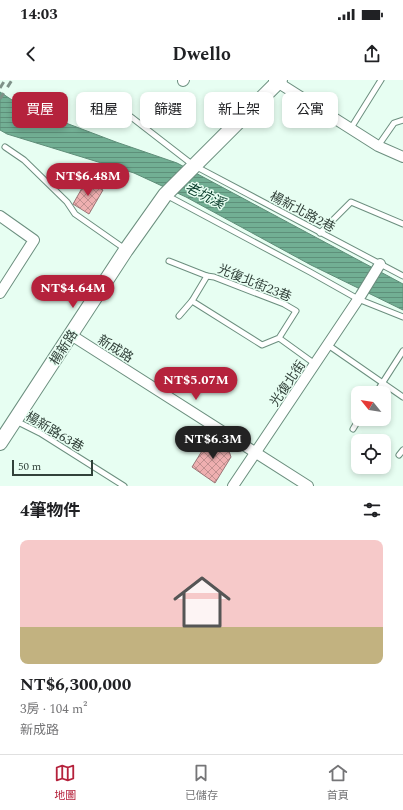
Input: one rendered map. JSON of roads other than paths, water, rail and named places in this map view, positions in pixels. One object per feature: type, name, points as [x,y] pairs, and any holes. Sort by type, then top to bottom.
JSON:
[{"type":"street","points":[[277,81],[378,146],[403,157]]},
{"type":"street","name":"楊新路","points":[[0,443],[126,250],[166,194],[277,81]]},
{"type":"street","points":[[0,216],[34,240],[0,293]]},
{"type":"street","name":"光復北街","points":[[234,486],[379,267]]},
{"type":"street","name":"新成路","points":[[71,335],[308,486]]},
{"type":"lane","points":[[351,128],[381,80]]},
{"type":"lane","name":"楊新北路2巷","points":[[132,117],[194,165],[320,233],[379,267],[403,276]]},
{"type":"lane","points":[[378,146],[394,122],[403,120]]},
{"type":"lane","points":[[5,147],[24,160],[67,202],[75,214],[126,250]]},
{"type":"lane","points":[[166,194],[175,201],[310,272],[403,317]]},
{"type":"lane","points":[[320,233],[351,202],[403,224]]},
{"type":"lane","points":[[169,261],[207,276]]},
{"type":"lane","name":"光復北街23巷","points":[[179,316],[192,301],[207,276],[214,277],[284,304],[296,311],[279,338]]},
{"type":"lane","points":[[192,301],[262,345],[279,338],[315,364]]},
{"type":"lane","points":[[328,344],[403,397]]},
{"type":"lane","points":[[381,386],[403,351]]},
{"type":"lane","name":"楊新路63巷","points":[[16,420],[40,433],[124,486]]},
{"type":"lane","points":[[398,455],[403,450]]},
{"type":"water","name":"老坑溪","points":[[0,92],[12,100],[12,128],[68,128],[68,124],[76,128],[177,163],[403,284],[403,310],[311,265],[186,197],[134,173],[7,134],[0,130]]},
{"type":"railway","points":[[0,88],[5,80]]},
{"type":"railway","points":[[0,99],[12,80]]}]
